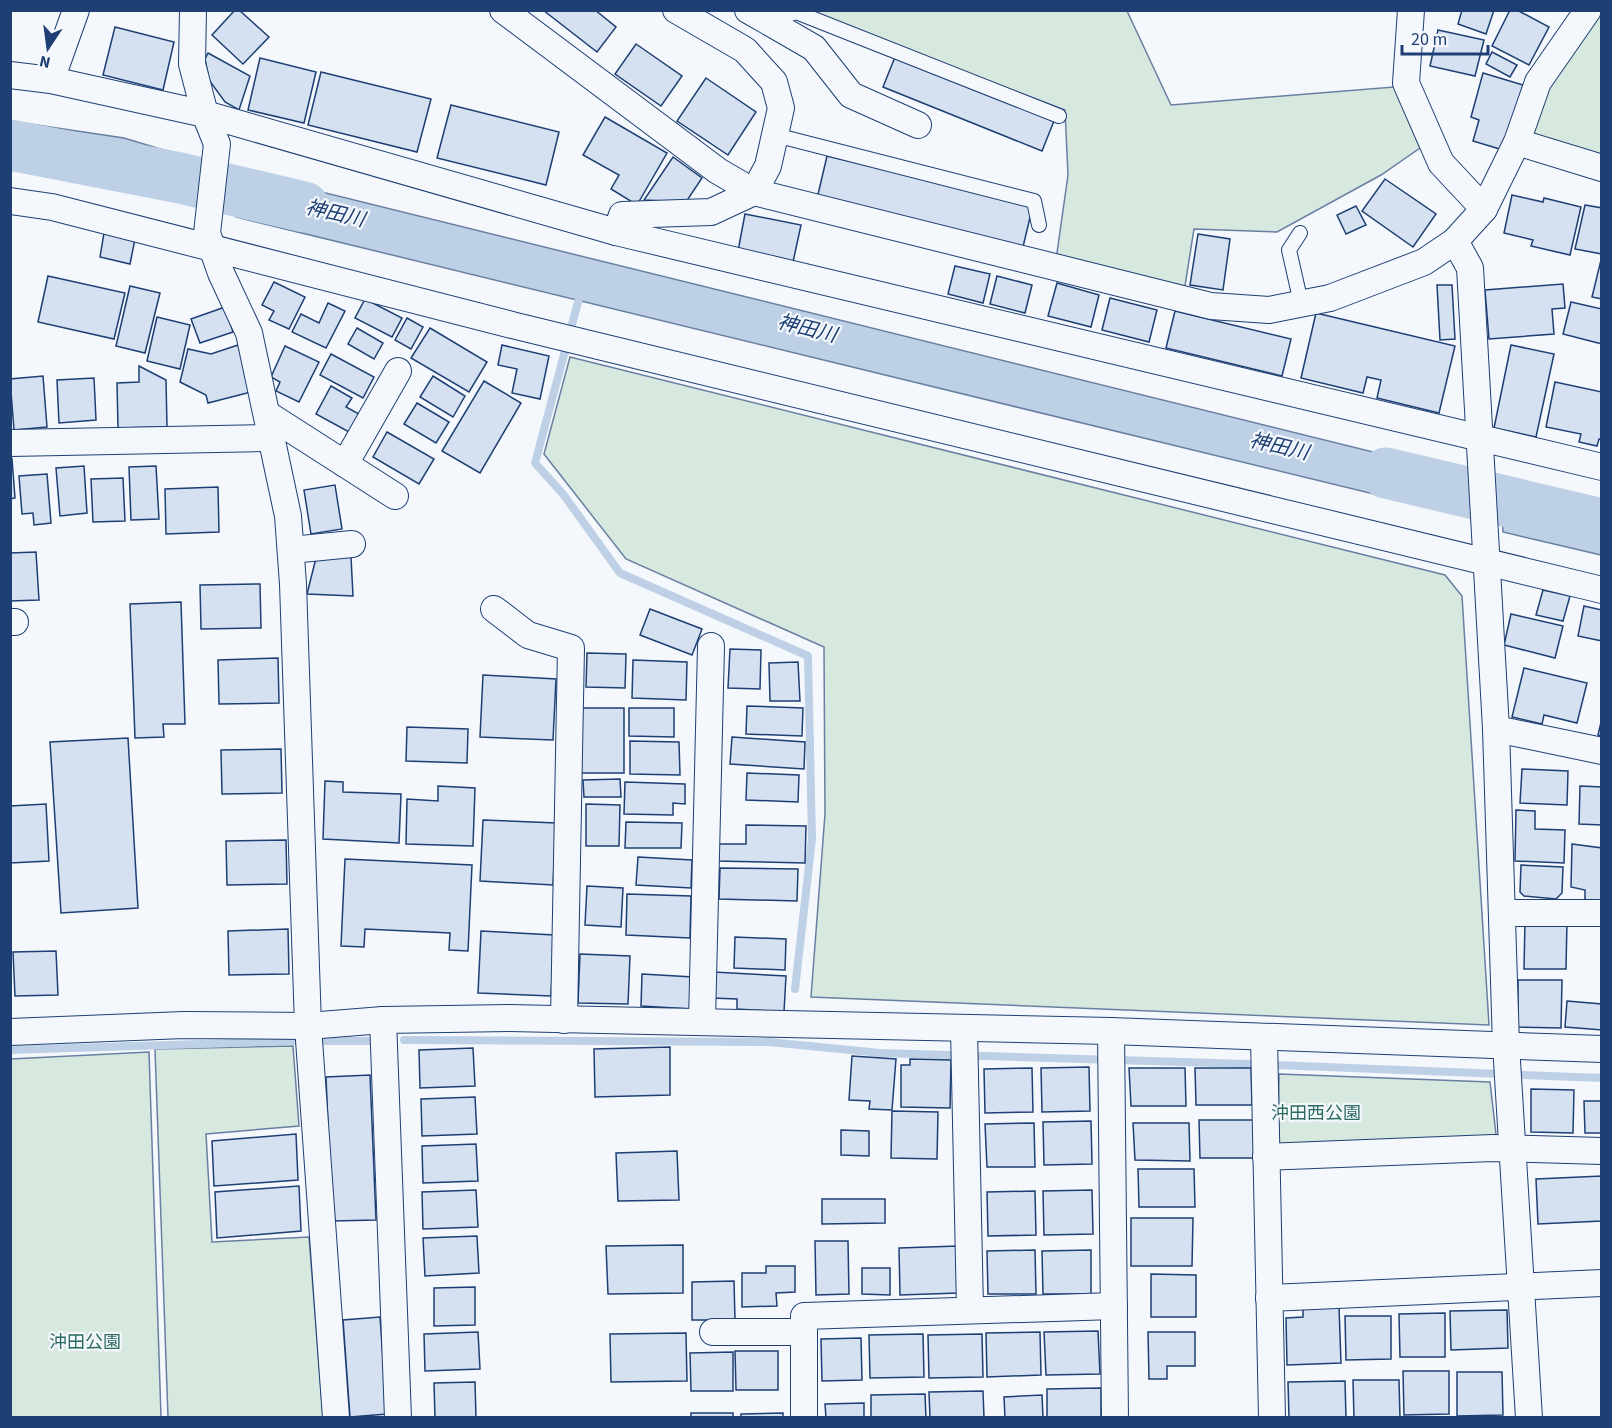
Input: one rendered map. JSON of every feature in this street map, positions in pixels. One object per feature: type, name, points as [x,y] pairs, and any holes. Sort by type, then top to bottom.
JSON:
[{"type":"street","points":[[51,80],[75,10]]},
{"type":"street","points":[[193,10],[192,64],[205,114],[216,144],[209,239],[249,333],[288,516],[308,1026],[336,1418]]},
{"type":"street","points":[[503,10],[718,171],[754,192],[1211,306],[1269,310],[1330,298],[1424,262],[1455,241],[1484,209],[1517,142],[1538,82],[1588,10]]},
{"type":"street","points":[[616,232],[622,214],[711,212],[754,192],[768,166],[781,108],[774,82],[745,50],[676,10]]},
{"type":"street","points":[[1412,10],[1406,83],[1441,163],[1484,209]]},
{"type":"street","points":[[757,16],[814,48],[851,95],[918,125]]},
{"type":"street","points":[[10,75],[51,80],[205,114],[616,232],[1482,445],[1602,467]]},
{"type":"street","points":[[1517,142],[1602,168]]},
{"type":"street","points":[[10,201],[52,207],[209,239],[516,326],[1486,558],[1602,590]]},
{"type":"street","points":[[1455,241],[1470,268],[1482,445],[1496,729],[1507,1063],[1528,1418]]},
{"type":"street","points":[[345,464],[398,371]]},
{"type":"street","points":[[10,442],[270,426],[345,464],[395,496]]},
{"type":"street","points":[[291,550],[352,544]]},
{"type":"street","points":[[494,609],[528,635],[571,648],[564,1020]]},
{"type":"street","points":[[702,1022],[711,646]]},
{"type":"street","points":[[1496,729],[1602,751]]},
{"type":"street","points":[[1502,913],[1602,913]]},
{"type":"street","points":[[383,1020],[398,1418]]},
{"type":"street","points":[[10,1032],[184,1025],[308,1026],[383,1020],[564,1020],[702,1022],[965,1047],[1507,1063],[1602,1049]]},
{"type":"street","points":[[965,1047],[970,1309]]},
{"type":"street","points":[[1112,1050],[1115,1418]]},
{"type":"street","points":[[1264,1055],[1272,1418]]},
{"type":"street","points":[[1266,1157],[1512,1148],[1602,1151]]},
{"type":"street","points":[[1269,1298],[1602,1283]]},
{"type":"street","points":[[804,1418],[804,1316],[1114,1306]]},
{"type":"street","points":[[713,1332],[804,1332]]},
{"type":"lane","points":[[757,16],[796,12],[1059,116]]},
{"type":"lane","points":[[775,135],[1034,201],[1039,225]]},
{"type":"lane","points":[[1300,233],[1289,250],[1301,303]]},
{"type":"green space","points":[[806,11],[1127,11],[1171,105],[1394,87],[1420,148],[1381,175],[1277,232],[1194,229],[1184,292],[1056,260],[1068,175],[1065,110]]},
{"type":"green space","points":[[1600,11],[1601,158],[1527,136],[1556,68]]},
{"type":"green space","points":[[570,357],[1445,575],[1462,596],[1489,1025],[811,997],[825,814],[824,647],[626,559],[544,454]]},
{"type":"green space","points":[[293,1046],[299,1126],[206,1134],[212,1242],[309,1237],[323,1417],[168,1417],[155,1049]]},
{"type":"green space","name":"沖田公園","points":[[149,1052],[161,1417],[11,1417],[11,1059]]},
{"type":"green space","name":"沖田西公園","points":[[1279,1074],[1490,1082],[1497,1143],[1278,1150]]},
{"type":"water","points":[[10,121],[124,138],[187,157],[188,198],[11,161]]},
{"type":"water","points":[[237,171],[1454,472],[1456,514],[236,217]]},
{"type":"water","points":[[1501,483],[1601,507],[1601,555],[1503,532]]},
{"type":"building","points":[[235,10],[239,10],[269,37],[243,64],[212,35]]},
{"type":"building","points":[[543,10],[595,10],[616,27],[597,52]]},
{"type":"building","points":[[1462,10],[1494,10],[1486,34],[1458,24]]},
{"type":"building","points":[[1510,10],[1517,10],[1549,27],[1529,65],[1492,46]]},
{"type":"building","points":[[115,27],[174,42],[163,90],[103,75]]},
{"type":"building","points":[[1438,30],[1484,40],[1475,76],[1430,66]]},
{"type":"building","points":[[636,44],[682,76],[661,106],[615,74]]},
{"type":"building","points":[[1492,52],[1517,65],[1510,77],[1486,64]]},
{"type":"building","points":[[208,53],[250,76],[239,110],[225,102],[209,80],[205,59]]},
{"type":"building","points":[[895,57],[1054,121],[1042,151],[883,87]]},
{"type":"building","points":[[260,58],[316,72],[304,123],[248,110]]},
{"type":"building","points":[[321,72],[431,99],[417,152],[308,125]]},
{"type":"building","points":[[1483,73],[1523,85],[1503,150],[1473,141],[1479,120],[1471,117]]},
{"type":"building","points":[[706,78],[756,112],[728,155],[677,121]]},
{"type":"building","points":[[451,105],[559,132],[546,185],[437,158]]},
{"type":"building","points":[[605,117],[667,153],[637,205],[611,189],[619,175],[583,155]]},
{"type":"building","points":[[827,156],[1033,205],[1022,251],[816,203]]},
{"type":"building","points":[[673,157],[702,178],[686,202],[644,200]]},
{"type":"building","points":[[1385,179],[1436,214],[1413,247],[1362,211]]},
{"type":"building","points":[[1512,195],[1543,202],[1544,198],[1581,207],[1570,255],[1531,246],[1533,240],[1504,233]]},
{"type":"building","points":[[1585,205],[1602,208],[1602,254],[1575,249]]},
{"type":"building","points":[[1356,206],[1366,225],[1346,234],[1337,215]]},
{"type":"building","points":[[745,214],[801,225],[793,262],[738,251]]},
{"type":"building","points":[[104,233],[135,239],[130,264],[100,257]]},
{"type":"building","points":[[1198,234],[1230,239],[1223,290],[1190,285]]},
{"type":"building","points":[[1602,260],[1602,299],[1592,297]]},
{"type":"building","points":[[955,266],[990,274],[983,303],[948,294]]},
{"type":"building","points":[[48,276],[125,293],[114,339],[38,322]]},
{"type":"building","points":[[997,276],[1032,285],[1025,313],[990,304]]},
{"type":"building","points":[[274,282],[305,297],[289,329],[269,320],[274,311],[262,305]]},
{"type":"building","points":[[1057,283],[1099,295],[1091,327],[1048,316]]},
{"type":"building","points":[[1563,284],[1565,308],[1552,309],[1554,334],[1489,339],[1485,290]]},
{"type":"building","points":[[1437,285],[1452,285],[1455,339],[1440,340]]},
{"type":"building","points":[[130,286],[160,293],[145,353],[116,346]]},
{"type":"building","points":[[1110,298],[1157,310],[1149,342],[1102,330]]},
{"type":"building","points":[[365,299],[402,318],[392,337],[355,318]]},
{"type":"building","points":[[1571,302],[1602,309],[1602,344],[1563,334]]},
{"type":"building","points":[[328,303],[345,311],[326,348],[292,332],[301,314],[319,323]]},
{"type":"building","points":[[225,307],[233,332],[200,343],[191,319]]},
{"type":"building","points":[[1175,311],[1291,339],[1282,376],[1166,348]]},
{"type":"building","points":[[1316,313],[1455,346],[1439,413],[1377,398],[1381,380],[1367,377],[1363,393],[1301,378]]},
{"type":"building","points":[[157,317],[190,325],[180,369],[147,361]]},
{"type":"building","points":[[407,318],[423,327],[411,349],[395,340]]},
{"type":"building","points":[[357,328],[383,343],[374,359],[348,344]]},
{"type":"building","points":[[430,328],[487,362],[469,392],[411,358]]},
{"type":"building","points":[[238,345],[251,392],[208,403],[206,395],[180,382],[188,349],[211,354]]},
{"type":"building","points":[[502,345],[549,356],[540,399],[512,393],[517,369],[498,365]]},
{"type":"building","points":[[1511,345],[1554,354],[1536,437],[1494,428]]},
{"type":"building","points":[[285,346],[319,362],[299,402],[276,391],[280,382],[271,377]]},
{"type":"building","points":[[331,354],[374,377],[363,398],[320,375]]},
{"type":"building","points":[[139,366],[166,380],[167,427],[118,428],[117,383],[139,382]]},
{"type":"building","points":[[43,376],[47,427],[14,430],[10,379]]},
{"type":"building","points":[[433,376],[465,396],[453,417],[420,397]]},
{"type":"building","points":[[94,378],[96,420],[59,423],[57,380]]},
{"type":"building","points":[[484,381],[521,403],[480,473],[442,451]]},
{"type":"building","points":[[1555,382],[1602,392],[1602,440],[1599,439],[1597,446],[1579,442],[1581,434],[1546,427]]},
{"type":"building","points":[[331,386],[352,398],[346,407],[359,414],[349,432],[316,414]]},
{"type":"building","points":[[417,403],[449,422],[436,443],[404,424]]},
{"type":"building","points":[[387,432],[434,459],[419,484],[373,457]]},
{"type":"building","points":[[12,459],[15,498],[10,499],[10,460]]},
{"type":"building","points":[[84,466],[87,513],[60,516],[56,468]]},
{"type":"building","points":[[156,466],[159,519],[131,520],[129,467]]},
{"type":"building","points":[[47,474],[51,523],[34,525],[33,513],[22,514],[19,476]]},
{"type":"building","points":[[123,478],[125,521],[93,522],[91,479]]},
{"type":"building","points":[[335,485],[342,529],[311,534],[304,490]]},
{"type":"building","points":[[218,487],[219,532],[166,534],[165,489]]},
{"type":"building","points":[[36,552],[39,600],[10,601],[10,553]]},
{"type":"building","points":[[351,557],[353,596],[307,594],[316,558]]},
{"type":"building","points":[[260,584],[261,628],[201,629],[200,585]]},
{"type":"building","points":[[1543,590],[1570,596],[1563,621],[1536,615]]},
{"type":"building","points":[[181,602],[185,724],[163,724],[164,737],[135,738],[130,604]]},
{"type":"building","points":[[1584,606],[1602,610],[1602,641],[1578,636]]},
{"type":"building","points":[[650,609],[702,629],[692,655],[640,635]]},
{"type":"building","points":[[1511,614],[1563,626],[1555,658],[1504,645]]},
{"type":"building","points":[[730,649],[761,650],[760,689],[728,688]]},
{"type":"building","points":[[587,653],[626,654],[625,688],[586,687]]},
{"type":"building","points":[[278,658],[279,703],[219,704],[218,660]]},
{"type":"building","points":[[633,660],[687,662],[686,700],[632,698]]},
{"type":"building","points":[[798,662],[800,701],[770,701],[769,663]]},
{"type":"building","points":[[1524,668],[1587,683],[1577,723],[1544,715],[1542,724],[1512,717]]},
{"type":"building","points":[[483,675],[556,679],[553,740],[480,737]]},
{"type":"building","points":[[747,706],[803,708],[802,736],[746,734]]},
{"type":"building","points":[[581,708],[624,708],[624,773],[580,773]]},
{"type":"building","points":[[629,708],[674,708],[674,737],[629,736]]},
{"type":"building","points":[[1602,718],[1602,736],[1598,735]]},
{"type":"building","points":[[407,727],[468,729],[467,763],[406,761]]},
{"type":"building","points":[[732,737],[805,742],[804,769],[730,764]]},
{"type":"building","points":[[128,738],[138,908],[61,913],[50,742]]},
{"type":"building","points":[[630,741],[679,742],[680,775],[630,774]]},
{"type":"building","points":[[281,749],[282,793],[222,794],[221,750]]},
{"type":"building","points":[[1522,769],[1568,771],[1567,805],[1520,803]]},
{"type":"building","points":[[747,773],[799,775],[798,802],[746,800]]},
{"type":"building","points":[[620,779],[621,797],[584,797],[583,780]]},
{"type":"building","points":[[325,781],[343,782],[343,792],[401,794],[399,843],[323,839]]},
{"type":"building","points":[[625,782],[685,784],[685,804],[673,803],[673,815],[624,814]]},
{"type":"building","points":[[438,786],[475,788],[473,846],[406,844],[407,799],[438,801]]},
{"type":"building","points":[[1580,786],[1602,787],[1602,825],[1579,824]]},
{"type":"building","points":[[46,804],[49,861],[10,863],[10,806]]},
{"type":"building","points":[[586,804],[620,805],[619,846],[586,846]]},
{"type":"building","points":[[1516,810],[1535,811],[1535,829],[1565,830],[1564,863],[1515,861]]},
{"type":"building","points":[[483,820],[556,823],[553,885],[480,881]]},
{"type":"building","points":[[626,822],[682,823],[681,848],[625,848]]},
{"type":"building","points":[[746,825],[806,826],[805,863],[716,861],[716,844],[746,844]]},
{"type":"building","points":[[286,840],[287,884],[227,885],[226,841]]},
{"type":"building","points":[[1572,844],[1602,848],[1602,903],[1585,903],[1585,890],[1571,887]]},
{"type":"building","points":[[638,857],[692,860],[691,888],[636,885]]},
{"type":"building","points":[[345,859],[472,865],[468,951],[449,950],[450,933],[365,929],[364,947],[341,946]]},
{"type":"building","points":[[1521,865],[1563,867],[1562,893],[1556,899],[1524,896],[1520,892]]},
{"type":"building","points":[[720,868],[798,869],[797,901],[719,899]]},
{"type":"building","points":[[587,886],[623,888],[621,927],[585,925]]},
{"type":"building","points":[[627,894],[691,896],[690,938],[626,935]]},
{"type":"building","points":[[1525,921],[1567,921],[1566,969],[1524,969]]},
{"type":"building","points":[[288,929],[289,974],[229,975],[228,931]]},
{"type":"building","points":[[481,931],[554,935],[551,996],[478,993]]},
{"type":"building","points":[[735,937],[786,939],[785,970],[734,968]]},
{"type":"building","points":[[56,951],[58,995],[15,996],[13,952]]},
{"type":"building","points":[[580,954],[630,956],[628,1004],[578,1003]]},
{"type":"building","points":[[713,972],[786,976],[784,1012],[737,1009],[737,999],[712,998]]},
{"type":"building","points":[[642,974],[693,977],[692,1009],[641,1006]]},
{"type":"building","points":[[1518,980],[1562,980],[1561,1028],[1518,1027]]},
{"type":"building","points":[[1567,1001],[1602,1004],[1602,1030],[1565,1027]]},
{"type":"building","points":[[670,1047],[670,1095],[595,1097],[594,1049]]},
{"type":"building","points":[[473,1048],[475,1086],[420,1088],[419,1050]]},
{"type":"building","points":[[852,1056],[896,1059],[892,1110],[869,1109],[870,1101],[849,1100]]},
{"type":"building","points":[[910,1059],[951,1060],[950,1108],[901,1107],[901,1065],[910,1065]]},
{"type":"building","points":[[1089,1067],[1090,1111],[1042,1112],[1041,1068]]},
{"type":"building","points":[[1032,1068],[1033,1112],[985,1113],[984,1069]]},
{"type":"building","points":[[1129,1068],[1185,1068],[1186,1106],[1131,1106]]},
{"type":"building","points":[[1195,1068],[1251,1068],[1252,1105],[1196,1105]]},
{"type":"building","points":[[370,1075],[376,1220],[332,1221],[326,1077]]},
{"type":"building","points":[[1531,1089],[1574,1090],[1573,1133],[1531,1132]]},
{"type":"building","points":[[475,1097],[477,1134],[422,1136],[421,1099]]},
{"type":"building","points":[[1584,1101],[1602,1101],[1602,1133],[1585,1133]]},
{"type":"building","points":[[892,1111],[938,1112],[937,1159],[891,1158]]},
{"type":"building","points":[[1199,1120],[1255,1120],[1256,1158],[1200,1158]]},
{"type":"building","points":[[1091,1121],[1092,1164],[1044,1165],[1043,1122]]},
{"type":"building","points":[[1034,1123],[1035,1167],[987,1167],[985,1124]]},
{"type":"building","points":[[1133,1123],[1189,1123],[1190,1161],[1135,1160]]},
{"type":"building","points":[[841,1130],[869,1131],[869,1156],[841,1155]]},
{"type":"building","points":[[296,1134],[298,1180],[214,1186],[212,1141]]},
{"type":"building","points":[[476,1144],[478,1181],[423,1183],[422,1146]]},
{"type":"building","points":[[677,1151],[679,1200],[618,1201],[616,1153]]},
{"type":"building","points":[[1138,1169],[1194,1169],[1195,1207],[1139,1207]]},
{"type":"building","points":[[1602,1176],[1602,1221],[1538,1224],[1536,1179]]},
{"type":"building","points":[[299,1186],[301,1231],[217,1238],[215,1192]]},
{"type":"building","points":[[476,1190],[478,1227],[423,1229],[422,1192]]},
{"type":"building","points":[[1092,1190],[1093,1234],[1044,1235],[1043,1191]]},
{"type":"building","points":[[1035,1191],[1036,1235],[988,1236],[987,1192]]},
{"type":"building","points":[[822,1199],[885,1199],[885,1223],[822,1224]]},
{"type":"building","points":[[1131,1218],[1193,1218],[1192,1266],[1131,1266]]},
{"type":"building","points":[[477,1236],[479,1273],[425,1276],[423,1238]]},
{"type":"building","points":[[815,1241],[848,1241],[849,1294],[816,1295]]},
{"type":"building","points":[[683,1245],[683,1293],[608,1294],[606,1246]]},
{"type":"building","points":[[958,1246],[959,1293],[900,1295],[899,1248]]},
{"type":"building","points":[[1035,1250],[1036,1294],[988,1294],[987,1251]]},
{"type":"building","points":[[1091,1250],[1091,1294],[1043,1294],[1042,1251]]},
{"type":"building","points":[[766,1266],[795,1266],[795,1292],[776,1293],[777,1306],[742,1307],[742,1273],[766,1273]]},
{"type":"building","points":[[862,1268],[890,1268],[890,1295],[862,1294]]},
{"type":"building","points":[[1151,1274],[1196,1275],[1196,1317],[1151,1317]]},
{"type":"building","points":[[734,1281],[735,1320],[692,1320],[692,1282]]},
{"type":"building","points":[[475,1287],[475,1325],[434,1326],[434,1288]]},
{"type":"building","points":[[1339,1307],[1341,1363],[1287,1365],[1286,1318],[1303,1317],[1303,1308]]},
{"type":"building","points":[[1507,1310],[1508,1348],[1451,1350],[1450,1311]]},
{"type":"building","points":[[1445,1313],[1445,1357],[1400,1357],[1399,1314]]},
{"type":"building","points":[[1345,1316],[1391,1316],[1391,1359],[1346,1360]]},
{"type":"building","points":[[380,1317],[387,1414],[350,1417],[343,1320]]},
{"type":"building","points":[[1098,1331],[1100,1374],[1046,1375],[1044,1332]]},
{"type":"building","points":[[478,1332],[480,1369],[425,1371],[424,1334]]},
{"type":"building","points":[[1040,1332],[1041,1375],[987,1377],[986,1333]]},
{"type":"building","points":[[1148,1332],[1195,1332],[1195,1366],[1167,1366],[1167,1379],[1149,1379]]},
{"type":"building","points":[[686,1333],[687,1381],[611,1382],[610,1334]]},
{"type":"building","points":[[923,1334],[924,1377],[870,1378],[869,1335]]},
{"type":"building","points":[[982,1334],[983,1377],[929,1378],[928,1335]]},
{"type":"building","points":[[861,1338],[862,1380],[822,1381],[821,1339]]},
{"type":"building","points":[[735,1351],[778,1351],[778,1390],[736,1390]]},
{"type":"building","points":[[733,1352],[733,1391],[691,1391],[690,1353]]},
{"type":"building","points":[[1403,1371],[1449,1371],[1449,1414],[1404,1415]]},
{"type":"building","points":[[1457,1372],[1502,1372],[1503,1415],[1457,1416]]},
{"type":"building","points":[[1353,1380],[1399,1380],[1400,1418],[1354,1418]]},
{"type":"building","points":[[1345,1381],[1346,1418],[1289,1418],[1288,1382]]},
{"type":"building","points":[[475,1382],[476,1418],[435,1418],[434,1383]]},
{"type":"building","points":[[1101,1388],[1101,1418],[1047,1418],[1047,1389]]},
{"type":"building","points":[[983,1391],[984,1418],[930,1418],[929,1392]]},
{"type":"building","points":[[925,1394],[926,1418],[871,1418],[871,1395]]},
{"type":"building","points":[[1042,1395],[1043,1418],[1005,1418],[1004,1397]]},
{"type":"building","points":[[864,1403],[864,1418],[826,1418],[825,1404]]},
{"type":"building","points":[[691,1413],[733,1413],[733,1418],[691,1418]]},
{"type":"building","points":[[783,1413],[783,1418],[741,1418],[741,1414]]},
{"type":"waterway","name":"神田川","points":[[10,145],[180,178],[304,207]]},
{"type":"waterway","points":[[581,291],[535,463],[563,494],[620,573],[808,656],[812,839],[795,989]]},
{"type":"waterway","name":"神田川","points":[[1386,473],[1602,524]]},
{"type":"waterway","points":[[404,1040],[769,1042],[880,1053],[1602,1078]]},
{"type":"waterway","points":[[10,1050],[295,1041]]},
{"type":"waterway","points":[[318,1041],[372,1041]]}]
